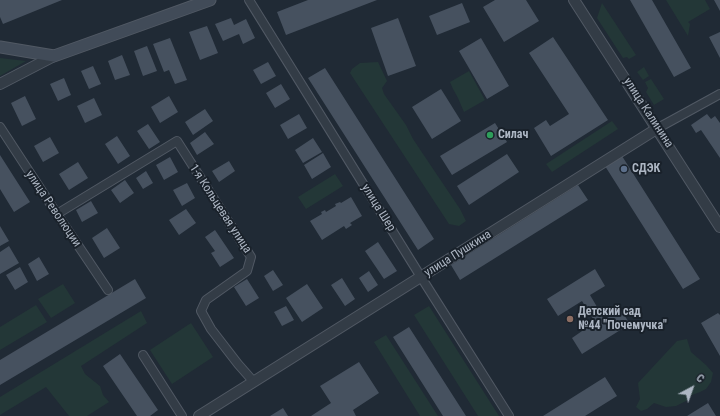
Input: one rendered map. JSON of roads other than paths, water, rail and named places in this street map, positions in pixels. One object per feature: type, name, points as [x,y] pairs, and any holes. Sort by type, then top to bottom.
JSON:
[{"type":"main road","points":[[0,47],[54,56],[210,0]]},
{"type":"street","name":"улица Шер","points":[[249,0],[509,416]]},
{"type":"street","name":"улица Калинина","points":[[574,0],[720,226]]},
{"type":"street","points":[[0,84],[54,56]]},
{"type":"street","name":"улица Пушкина","points":[[198,416],[658,128],[720,94]]},
{"type":"street","name":"улица Революции","points":[[0,127],[108,290]]},
{"type":"street","name":"1-я Кольцевая улица","points":[[57,214],[177,141],[251,257],[247,271],[206,300],[201,311],[211,329],[253,381]]},
{"type":"street","points":[[143,355],[182,416]]},
{"type":"place","name":"Силач","points":[[490,135]]},
{"type":"place","name":"СДЭК","points":[[624,169]]},
{"type":"place","name":"Детский сад №44 \"Почемучка\"","points":[[570,319]]}]
